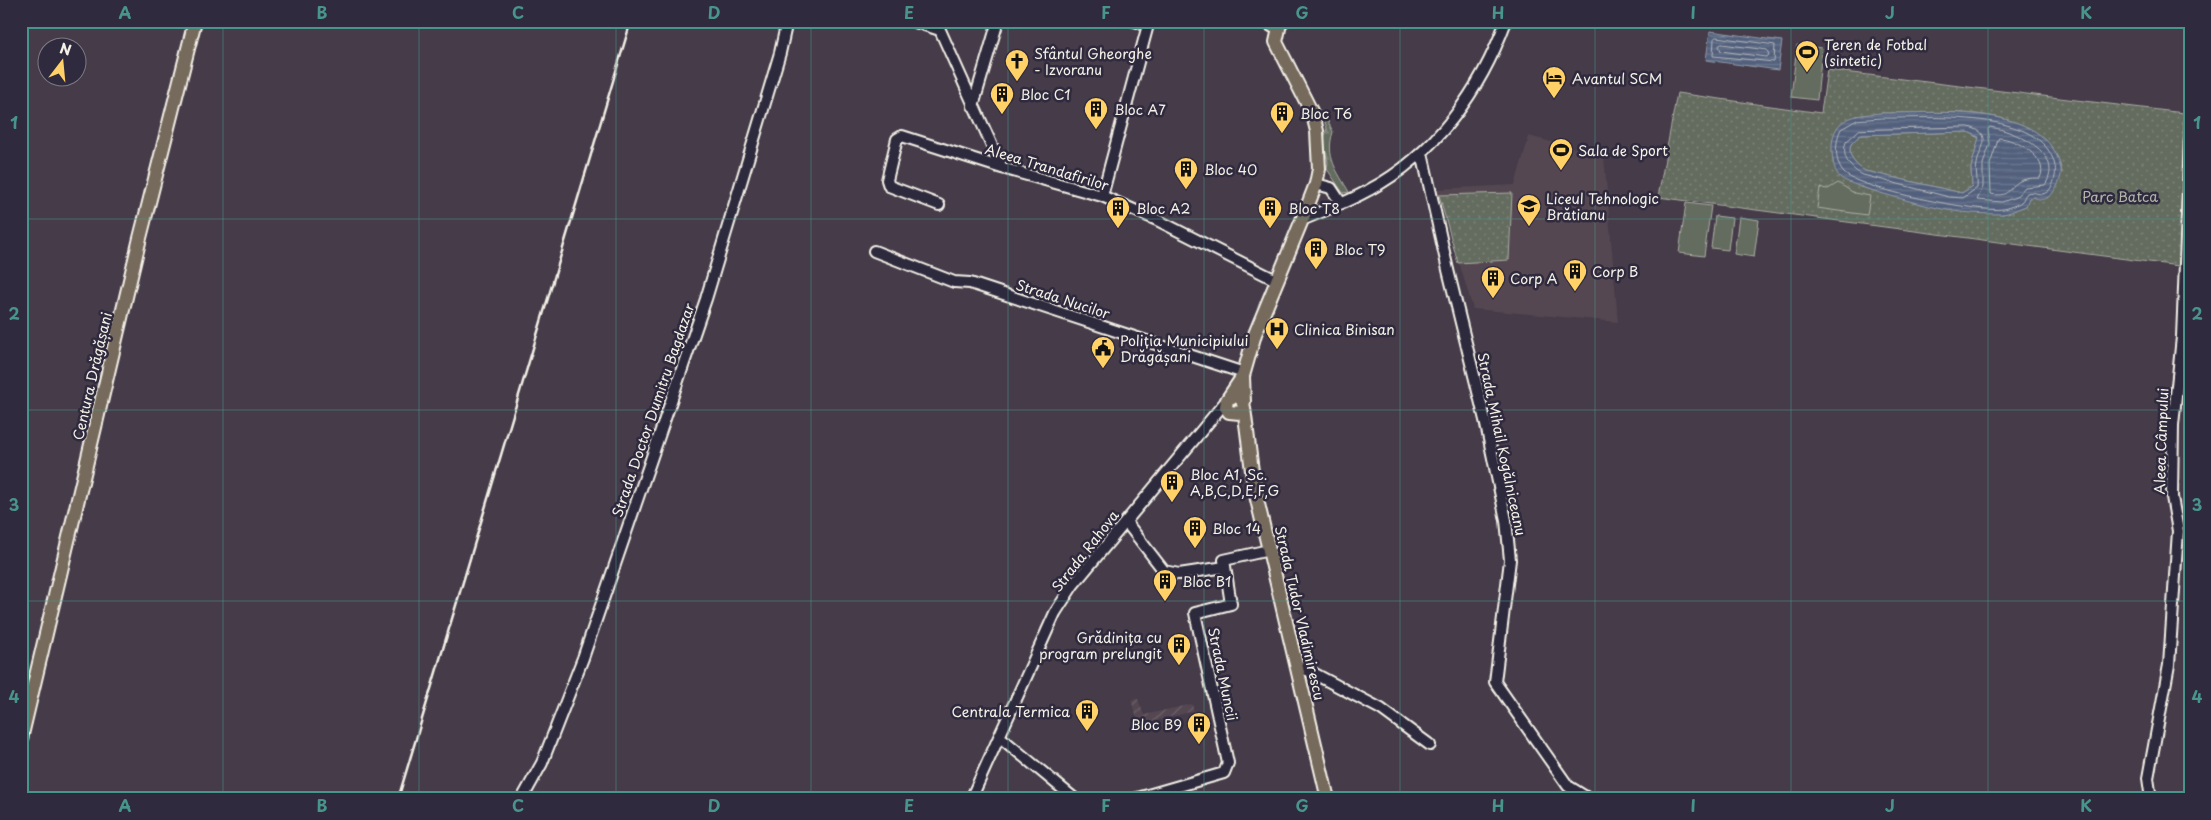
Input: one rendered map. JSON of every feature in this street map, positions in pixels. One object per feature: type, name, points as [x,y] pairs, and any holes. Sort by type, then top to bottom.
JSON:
[{"type":"main road","name":"Centura Drăgășani","points":[[21,739],[140,238],[195,21]]},
{"type":"main road","name":"Strada Tudor Vladimirescu","points":[[1246,433],[1229,406],[1244,374],[1255,334],[1316,184],[1319,150],[1313,115],[1276,42],[1274,23]]},
{"type":"main road","name":"Strada Tudor Vladimirescu","points":[[1244,374],[1246,433],[1254,487],[1328,799]]},
{"type":"main road","points":[[1229,406],[1240,413],[1244,405]]},
{"type":"street","name":"Strada Doctor Dumitru Bagdazar","points":[[522,799],[542,763],[583,658],[703,308],[780,53],[787,21]]},
{"type":"street","points":[[912,21],[940,30],[1002,168]]},
{"type":"street","points":[[974,106],[998,21]]},
{"type":"street","points":[[1102,196],[1152,23],[1134,21]]},
{"type":"street","points":[[1302,220],[1369,191],[1422,153],[1449,124],[1468,97],[1491,59],[1506,21]]},
{"type":"street","name":"Aleea Trandafirilor","points":[[938,205],[889,186],[887,180],[897,139],[902,136],[1002,168],[1102,196],[1157,220],[1276,280]]},
{"type":"street","name":"Aleea Câmpului","points":[[2151,799],[2148,778],[2170,665],[2178,531],[2172,497],[2173,425],[2182,337],[2190,140]]},
{"type":"street","name":"Strada Mihail Kogălniceanu","points":[[1422,153],[1506,520],[1510,560],[1495,682],[1568,786],[1589,799]]},
{"type":"street","points":[[1316,184],[1331,188],[1341,203]]},
{"type":"street","name":"Strada Nucilor","points":[[874,251],[954,282],[970,284],[1244,374]]},
{"type":"street","name":"Strada Rahova","points":[[971,799],[1055,613],[1073,585],[1211,419],[1229,406]]},
{"type":"street","points":[[1126,522],[1164,571],[1179,574],[1225,567],[1224,560],[1269,550]]},
{"type":"street","name":"Strada Muncii","points":[[1134,799],[1224,773],[1227,770],[1228,763],[1195,613],[1231,604],[1225,567]]},
{"type":"street","points":[[1296,664],[1380,709],[1430,745]]},
{"type":"street","points":[[1000,737],[1075,799]]},
{"type":"shaded area","points":[[2190,36],[2190,359],[2186,358],[2179,266]]},
{"type":"shaded area","name":"Liceul Tehnologic Brătianu","points":[[1529,136],[1604,156],[1618,322],[1473,309],[1437,189],[1515,185]]},
{"type":"shaded area","points":[[1138,699],[1144,715],[1192,704],[1194,711],[1139,725],[1131,700]]},
{"type":"green space","name":"Teren de Fotbal (sintetic)","points":[[1797,45],[1822,48],[1817,100],[1791,97]]},
{"type":"green space","name":"Parc Batca","points":[[1827,70],[2184,113],[2179,266],[1658,197],[1677,93],[1821,113]],"holes":[[[1883,113],[1960,113],[1988,116],[2013,122],[2035,132],[2052,149],[2062,172],[2036,197],[2028,198],[2026,206],[2003,214],[1935,207],[1860,187],[1833,161],[1833,139],[1856,116]]]},
{"type":"green space","points":[[1323,111],[1333,132],[1330,149],[1331,156],[1349,192],[1343,193],[1327,169],[1328,162],[1323,143],[1327,128],[1321,112]]},
{"type":"green space","points":[[1969,132],[1979,138],[1971,168],[1972,186],[1962,193],[1865,171],[1855,163],[1850,152],[1851,144],[1860,135]]},
{"type":"green space","points":[[1838,183],[1854,193],[1870,196],[1867,215],[1817,208],[1820,188],[1828,189]]},
{"type":"green space","points":[[1512,193],[1509,260],[1458,263],[1439,195]]},
{"type":"green space","points":[[1686,203],[1711,206],[1704,256],[1679,253]]},
{"type":"green space","points":[[1715,216],[1732,218],[1728,250],[1711,248]]},
{"type":"green space","points":[[1739,217],[1759,220],[1754,257],[1734,254]]},
{"type":"water","points":[[1710,31],[1782,41],[1778,70],[1706,60]]},
{"type":"water","points":[[1931,112],[1986,116],[2012,121],[2035,131],[2052,147],[2061,169],[2056,189],[2044,199],[2029,198],[2026,206],[2011,212],[2004,214],[1974,213],[1947,210],[1909,201],[1848,182],[1841,178],[1834,166],[1832,153],[1832,141],[1839,125],[1853,117],[1883,113]],"holes":[[[1968,132],[1979,137],[1971,168],[1972,186],[1962,193],[1865,171],[1855,163],[1850,152],[1851,144],[1860,135]]]},
{"type":"railway","points":[[398,799],[631,21]]},
{"type":"place","name":"Teren de Fotbal (sintetic)","points":[[1807,73]]},
{"type":"place","name":"Sfântul Gheorghe - Izvoranu","points":[[1017,82]]},
{"type":"place","name":"Avantul SCM","points":[[1554,99]]},
{"type":"place","name":"Bloc C1","points":[[1002,115]]},
{"type":"place","name":"Bloc A7","points":[[1096,130]]},
{"type":"place","name":"Bloc T6","points":[[1282,134]]},
{"type":"place","name":"Sala de Sport","points":[[1561,171]]},
{"type":"place","name":"Bloc 40","points":[[1186,190]]},
{"type":"place","name":"Liceul Tehnologic Brătianu","points":[[1529,227]]},
{"type":"place","name":"Bloc A2","points":[[1118,229]]},
{"type":"place","name":"Bloc T8","points":[[1270,229]]},
{"type":"place","name":"Bloc T9","points":[[1316,270]]},
{"type":"place","name":"Corp B","points":[[1575,292]]},
{"type":"place","name":"Corp A","points":[[1493,299]]},
{"type":"place","name":"Clinica Binisan","points":[[1277,350]]},
{"type":"place","name":"Poliția Municipiului Drăgășani","points":[[1103,369]]},
{"type":"place","name":"Bloc A1, Sc. A,B,C,D,E,F,G","points":[[1172,503]]},
{"type":"place","name":"Bloc 14","points":[[1195,549]]},
{"type":"place","name":"Bloc B1","points":[[1165,602]]},
{"type":"place","name":"Grădinița cu program prelungit","points":[[1179,666]]},
{"type":"place","name":"Centrala Termica","points":[[1087,732]]},
{"type":"place","name":"Bloc B9","points":[[1199,745]]}]
